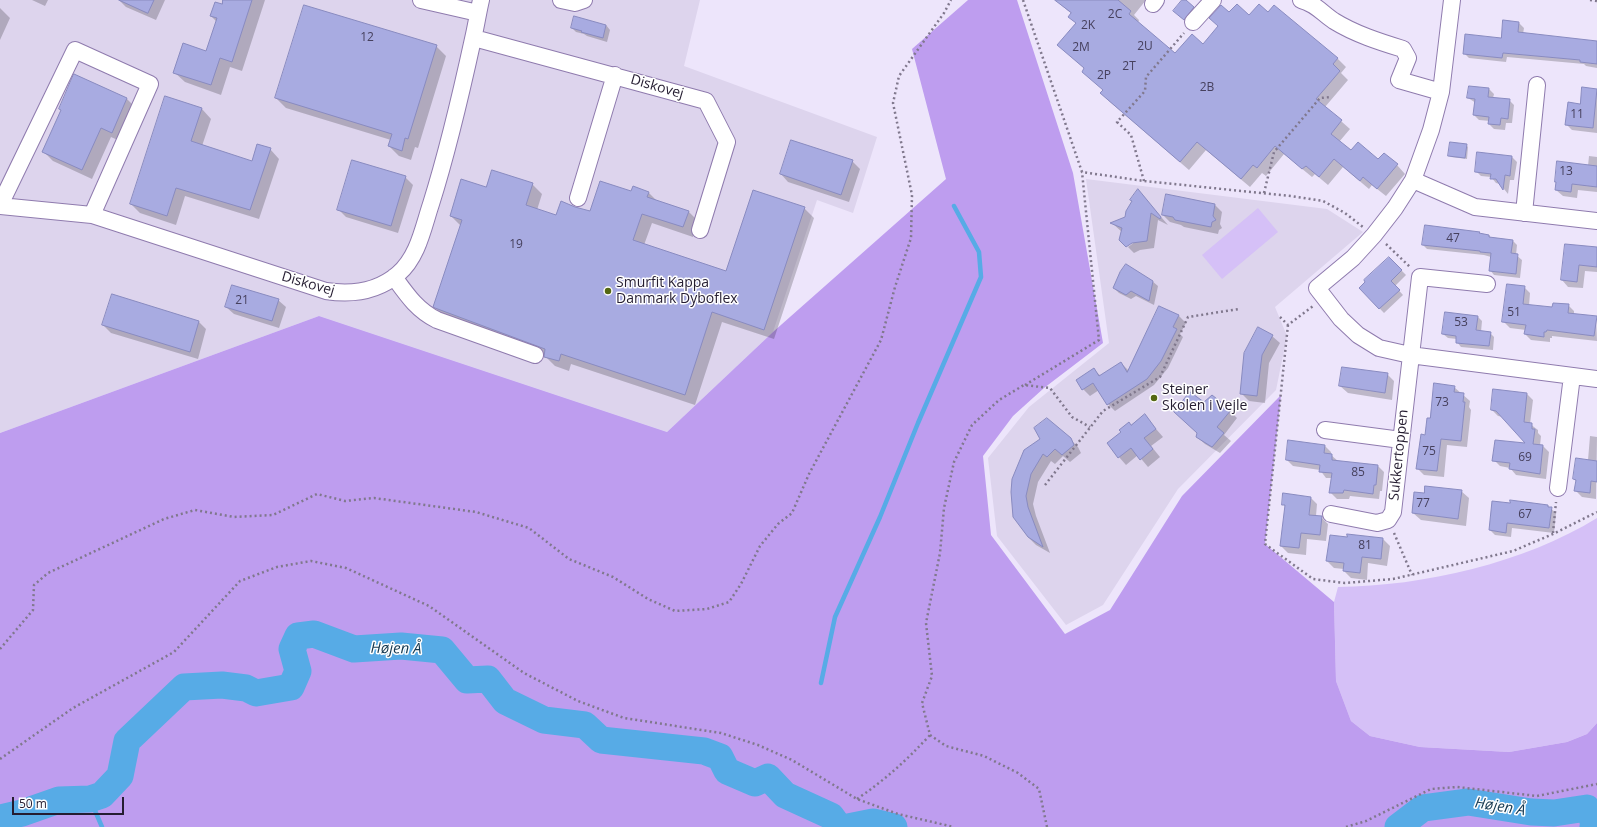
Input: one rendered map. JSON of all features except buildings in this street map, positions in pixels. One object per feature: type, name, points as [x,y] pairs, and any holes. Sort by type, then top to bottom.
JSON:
[{"type":"street","name":"Diskovej","points":[[0,205],[92,215],[326,291],[342,294],[358,293],[382,284],[394,277],[410,261],[418,246],[444,162],[474,38],[479,6],[421,0]]},
{"type":"street","points":[[561,0],[575,3],[584,0]]},
{"type":"street","points":[[1193,22],[1213,0]]},
{"type":"street","points":[[1300,0],[1311,3],[1334,21],[1369,38],[1403,49],[1408,58],[1399,80],[1441,92]]},
{"type":"street","points":[[1452,0],[1441,92],[1431,130],[1412,180],[1395,208],[1374,235],[1353,258],[1317,288],[1341,320],[1358,336],[1379,348],[1410,355],[1597,379]]},
{"type":"street","name":"Diskovej","points":[[474,38],[615,75],[706,101],[727,142],[700,230]]},
{"type":"street","points":[[0,205],[75,50],[150,84],[92,215]]},
{"type":"street","points":[[578,198],[615,75]]},
{"type":"street","points":[[1524,214],[1537,85]]},
{"type":"street","points":[[1412,180],[1474,207],[1524,214],[1597,221]]},
{"type":"street","points":[[394,277],[411,301],[425,314],[437,320],[535,355]]},
{"type":"street","points":[[1420,277],[1487,284]]},
{"type":"street","name":"Sukkertoppen","points":[[1331,514],[1377,523],[1388,520],[1393,512],[1420,277]]},
{"type":"street","points":[[1558,488],[1572,376]]},
{"type":"street","points":[[1325,430],[1401,440]]},
{"type":"path","points":[[0,649],[33,610],[34,585],[55,570],[170,517],[195,510],[234,517],[273,515],[317,494],[345,501],[374,498],[476,512],[529,528],[569,558],[613,577],[648,598],[675,611],[707,609],[729,602],[741,584],[760,546],[778,524],[792,513],[809,474],[881,340],[895,287],[911,238],[912,195],[893,103],[899,76],[944,13],[951,0]]},
{"type":"path","points":[[1023,0],[1082,172],[1099,340],[999,400],[972,425],[954,462],[944,508],[940,553],[926,623],[932,676],[922,703],[930,735],[946,746],[984,756],[1018,773],[1039,789],[1047,827]]},
{"type":"path","points":[[1590,0],[1597,1]]},
{"type":"path","points":[[1144,181],[1131,136],[1117,122],[1144,91],[1146,77],[1193,22]]},
{"type":"path","points":[[1264,193],[1274,152],[1320,98],[1331,97]]},
{"type":"path","points":[[1082,172],[1144,181],[1264,193],[1323,201],[1345,213],[1383,242],[1420,277]]},
{"type":"path","points":[[1324,298],[1288,325],[1265,544],[1314,579],[1344,583],[1393,579],[1513,551],[1553,534],[1597,512]]},
{"type":"path","points":[[1045,485],[1102,411],[1160,377],[1188,316],[1240,309]]},
{"type":"path","points":[[1280,317],[1288,325]]},
{"type":"path","points":[[1024,385],[1050,388],[1072,417],[1090,427]]},
{"type":"path","points":[[1553,534],[1558,488]]},
{"type":"path","points":[[1388,520],[1412,575]]},
{"type":"path","points":[[0,760],[72,708],[174,652],[240,581],[277,567],[311,562],[346,568],[429,606],[524,673],[578,701],[624,718],[721,733],[792,760],[857,799],[898,814],[954,827]]},
{"type":"path","points":[[857,799],[877,785],[904,762],[930,735]]},
{"type":"path","points":[[1346,827],[1366,821],[1431,789],[1457,787],[1537,796],[1597,784]]},
{"type":"shaded area","points":[[0,0],[700,0],[684,66],[877,137],[853,213],[817,200],[773,332],[667,432],[319,316],[0,433]]},
{"type":"shaded area","points":[[968,0],[1017,0],[1073,173],[1103,343],[1044,388],[1013,416],[983,456],[991,535],[1065,634],[1110,610],[1182,496],[1281,395],[1265,544],[1334,602],[1336,681],[1351,721],[1370,736],[1420,747],[1509,752],[1567,742],[1587,734],[1597,723],[1597,827],[0,827],[0,433],[319,316],[667,432],[773,332],[946,179],[912,49]]},
{"type":"shaded area","name":"Steiner Skolen i Vejle","points":[[1086,179],[1327,209],[1363,232],[1275,307],[1287,336],[1276,390],[1178,489],[1103,605],[1066,625],[997,536],[988,458],[1029,407],[1109,343]]},
{"type":"shaded area","points":[[1258,208],[1278,232],[1222,279],[1202,255]]},
{"type":"shaded area","points":[[1597,518],[1597,723],[1587,734],[1567,742],[1509,752],[1420,747],[1370,736],[1351,721],[1336,681],[1334,602],[1338,587],[1371,586],[1404,582],[1438,577],[1472,569],[1538,548]]},
{"type":"waterway","points":[[821,683],[835,617],[880,517],[918,423],[981,277],[979,252],[954,206]]},
{"type":"waterway","name":"Højen Å","points":[[0,818],[22,813],[59,800],[90,799],[102,795],[120,776],[127,741],[184,687],[222,685],[246,688],[256,693],[291,687],[298,671],[292,649],[298,636],[314,634],[354,649],[401,646],[442,650],[467,680],[488,679],[505,701],[544,720],[585,725],[601,740],[704,751],[720,757],[727,771],[755,783],[768,777],[785,795],[831,816],[839,827]]},
{"type":"waterway","points":[[90,799],[102,827]]},
{"type":"waterway","name":"Højen Å","points":[[1398,827],[1423,808],[1468,802],[1531,812],[1554,813],[1587,808],[1594,822],[1593,827]]},
{"type":"waterway","name":"Højen Å","points":[[848,827],[873,822],[894,827]]},
{"type":"place","name":"Smurfit Kappa Danmark Dyboflex","points":[[608,291]]},
{"type":"place","name":"Steiner Skolen i Vejle","points":[[1154,398]]}]
